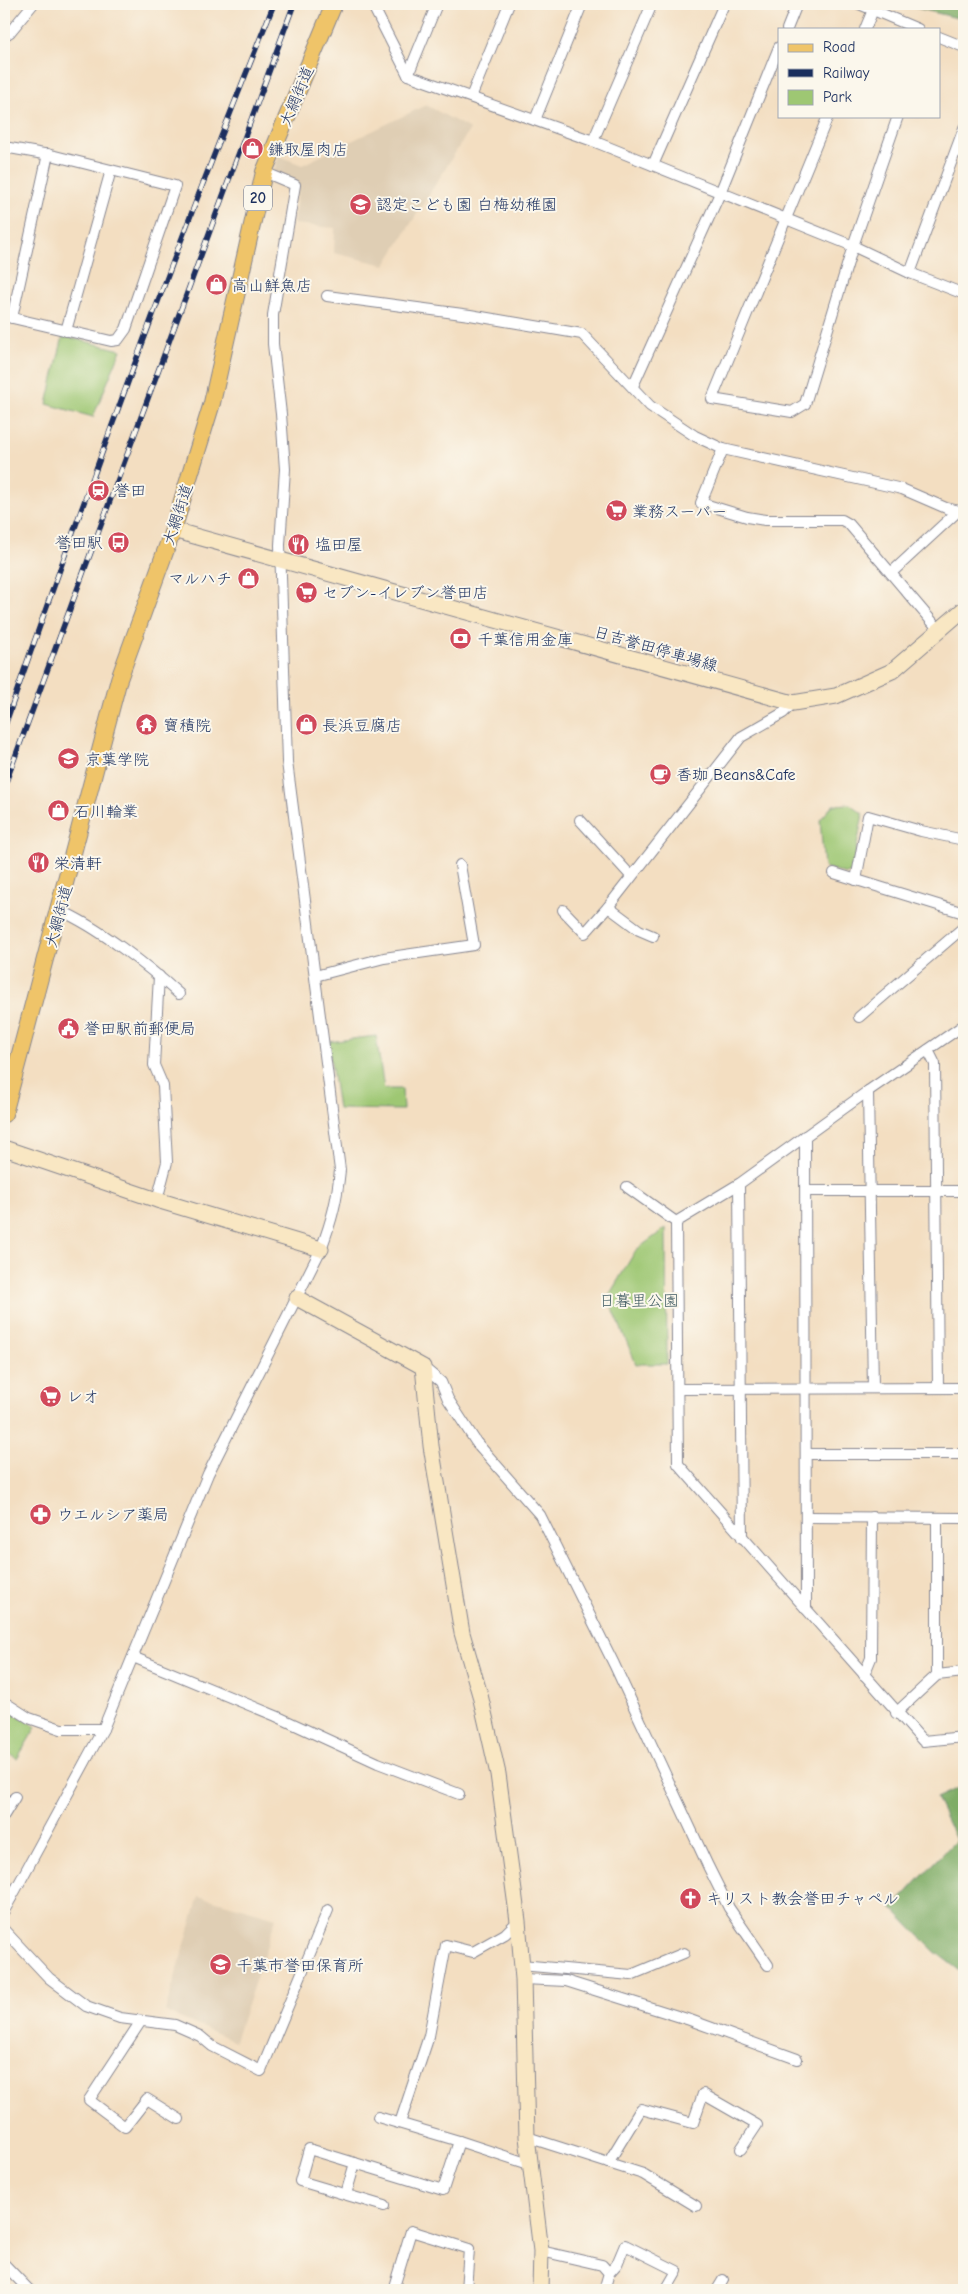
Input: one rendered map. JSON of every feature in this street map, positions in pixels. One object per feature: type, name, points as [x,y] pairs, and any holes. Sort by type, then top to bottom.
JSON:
[{"type":"main road","name":"大網街道","points":[[5,1108],[60,910],[119,679],[173,530],[212,402],[264,172],[334,4]]},
{"type":"street","points":[[4,36],[10,32],[33,4]]},
{"type":"street","points":[[372,4],[408,75],[535,120],[653,165],[853,246],[910,273],[964,294]]},
{"type":"street","points":[[408,75],[437,4]]},
{"type":"street","points":[[471,97],[509,4]]},
{"type":"street","points":[[535,120],[582,4]]},
{"type":"street","points":[[593,142],[652,4]]},
{"type":"street","points":[[653,165],[724,4]]},
{"type":"street","points":[[787,28],[797,4]]},
{"type":"street","points":[[859,4],[916,28]]},
{"type":"street","points":[[865,28],[873,10]]},
{"type":"street","points":[[940,37],[964,47]]},
{"type":"street","points":[[633,386],[720,193],[778,49]]},
{"type":"street","points":[[827,118],[712,399],[792,412],[805,404],[853,246],[897,118]]},
{"type":"street","points":[[910,273],[964,128]]},
{"type":"street","points":[[4,147],[48,154],[175,186],[126,329],[118,340],[111,341],[8,317],[48,154]]},
{"type":"street","points":[[66,331],[111,170]]},
{"type":"street","points":[[4,1912],[103,1729],[208,1474],[321,1249],[334,1215],[340,1170],[287,762],[280,545],[285,469],[282,414],[273,344],[273,315],[295,185],[264,172]]},
{"type":"street","points":[[326,296],[470,315],[582,334],[650,406],[695,436],[723,449],[902,489],[961,512],[891,573]]},
{"type":"street","points":[[723,449],[701,503],[747,517],[765,520],[842,520],[849,524],[940,631]]},
{"type":"street","name":"日吉誉田停車場線","points":[[173,530],[793,703],[836,696],[879,678],[910,658],[964,609]]},
{"type":"street","points":[[563,910],[585,933],[608,907],[741,736],[783,713],[793,703]]},
{"type":"street","points":[[856,880],[868,816],[964,840]]},
{"type":"street","points":[[580,820],[631,876]]},
{"type":"street","points":[[315,976],[384,958],[474,945],[460,865]]},
{"type":"street","points":[[834,873],[964,913]]},
{"type":"street","points":[[608,907],[640,930],[653,936]]},
{"type":"street","points":[[60,910],[74,916],[159,976],[179,994]]},
{"type":"street","points":[[859,1017],[964,927]]},
{"type":"street","points":[[157,1200],[167,1162],[163,1086],[154,1065],[159,976]]},
{"type":"street","points":[[676,1222],[739,1184],[868,1091],[964,1025]]},
{"type":"street","points":[[928,1050],[935,1064],[938,1388]]},
{"type":"street","points":[[868,1091],[872,1388]]},
{"type":"street","points":[[806,1136],[806,1609]]},
{"type":"street","points":[[4,1148],[157,1200],[321,1249]]},
{"type":"street","points":[[739,1184],[742,1538]]},
{"type":"street","points":[[627,1187],[676,1222]]},
{"type":"street","points":[[806,1191],[964,1191]]},
{"type":"street","points":[[676,1222],[678,1464],[896,1713],[923,1741],[964,1737]]},
{"type":"street","points":[[297,1298],[423,1368],[441,1382],[448,1399],[476,1442],[540,1515],[614,1664],[729,1908],[768,1965]]},
{"type":"street","points":[[423,1368],[431,1446],[462,1633],[480,1695],[498,1774],[518,1921],[522,1972],[527,2137],[532,2165],[541,2251],[540,2290]]},
{"type":"street","points":[[678,1389],[964,1388]]},
{"type":"street","points":[[806,1454],[964,1454]]},
{"type":"street","points":[[806,1517],[964,1518]]},
{"type":"street","points":[[864,1675],[871,1658],[872,1518]]},
{"type":"street","points":[[937,1518],[937,1675]]},
{"type":"street","points":[[133,1657],[276,1716],[378,1763],[459,1794]]},
{"type":"street","points":[[896,1713],[937,1675],[964,1672]]},
{"type":"street","points":[[4,1702],[29,1718],[61,1729],[103,1729]]},
{"type":"street","points":[[4,1815],[15,1797]]},
{"type":"street","points":[[4,1882],[11,1898]]},
{"type":"street","points":[[4,1930],[50,1978],[73,1998],[86,2006],[105,2014],[175,2025],[200,2036],[212,2046],[261,2071],[328,1910]]},
{"type":"street","points":[[400,2123],[429,2036],[446,1945],[473,1952],[506,1934],[518,1921]]},
{"type":"street","points":[[522,1972],[631,1975],[684,1953]]},
{"type":"street","points":[[522,1972],[566,1982],[690,2020],[797,2059]]},
{"type":"street","points":[[141,2021],[89,2100],[125,2127],[147,2099],[179,2119]]},
{"type":"street","points":[[608,2162],[642,2109],[693,2123],[703,2094],[757,2125],[741,2148]]},
{"type":"street","points":[[378,2117],[532,2165]]},
{"type":"street","points":[[527,2137],[643,2174],[696,2206]]},
{"type":"street","points":[[384,2206],[300,2181],[309,2149],[443,2190],[460,2141]]},
{"type":"street","points":[[346,2194],[355,2163]]},
{"type":"street","points":[[393,2290],[411,2231],[469,2249],[466,2290]]},
{"type":"street","points":[[604,2290],[609,2273],[617,2264],[625,2245],[676,2271],[666,2290]]},
{"type":"street","points":[[541,2251],[602,2265],[609,2273]]},
{"type":"street","points":[[4,2264],[30,2290]]},
{"type":"street","points":[[718,2290],[723,2280]]},
{"type":"shaded area","name":"認定こども園 白梅幼稚園","points":[[426,105],[470,129],[385,265],[334,253],[335,228],[293,224],[299,184],[273,173],[279,156],[302,165]]},
{"type":"shaded area","name":"千葉市誉田保育所","points":[[199,1896],[276,1918],[235,2041],[165,2012]]},
{"type":"green space","points":[[900,4],[963,4],[957,18]]},
{"type":"green space","points":[[63,336],[121,350],[93,417],[47,404]]},
{"type":"green space","points":[[850,804],[863,814],[852,872],[846,874],[824,867],[820,820],[833,805]]},
{"type":"green space","points":[[376,1036],[384,1089],[402,1089],[403,1110],[338,1109],[328,1042]]},
{"type":"green space","name":"日暮里公園","points":[[666,1228],[667,1364],[636,1364],[608,1297],[636,1250]]},
{"type":"green space","points":[[10,1710],[36,1727],[17,1759],[9,1754],[4,1725],[4,1720]]},
{"type":"green space","points":[[960,1787],[964,1791],[964,1974],[934,1951],[892,1908],[956,1840],[936,1798]]},
{"type":"railway","points":[[4,728],[134,364],[274,4]]},
{"type":"railway","points":[[4,787],[294,4]]},
{"type":"place","name":"鎌取屋肉店","points":[[252,149]]},
{"type":"place","name":"認定こども園 白梅幼稚園","points":[[360,204]]},
{"type":"place","name":"高山鮮魚店","points":[[216,285]]},
{"type":"place","name":"誉田","points":[[98,490]]},
{"type":"place","name":"業務スーパー","points":[[616,511]]},
{"type":"place","name":"誉田駅","points":[[119,542]]},
{"type":"place","name":"塩田屋","points":[[299,544]]},
{"type":"place","name":"マルハチ","points":[[248,578]]},
{"type":"place","name":"セブン-イレブン誉田店","points":[[306,592]]},
{"type":"place","name":"千葉信用金庫","points":[[461,639]]},
{"type":"place","name":"寶積院","points":[[147,725]]},
{"type":"place","name":"長浜豆腐店","points":[[306,725]]},
{"type":"place","name":"京葉学院","points":[[69,759]]},
{"type":"place","name":"香珈 Beans&Cafe","points":[[660,774]]},
{"type":"place","name":"石川輪業","points":[[58,811]]},
{"type":"place","name":"栄清軒","points":[[38,863]]},
{"type":"place","name":"誉田駅前郵便局","points":[[68,1028]]},
{"type":"place","name":"レオ","points":[[51,1396]]},
{"type":"place","name":"ウエルシア薬局","points":[[41,1514]]},
{"type":"place","name":"キリスト教会誉田チャペル","points":[[690,1898]]},
{"type":"place","name":"千葉市誉田保育所","points":[[220,1965]]}]
